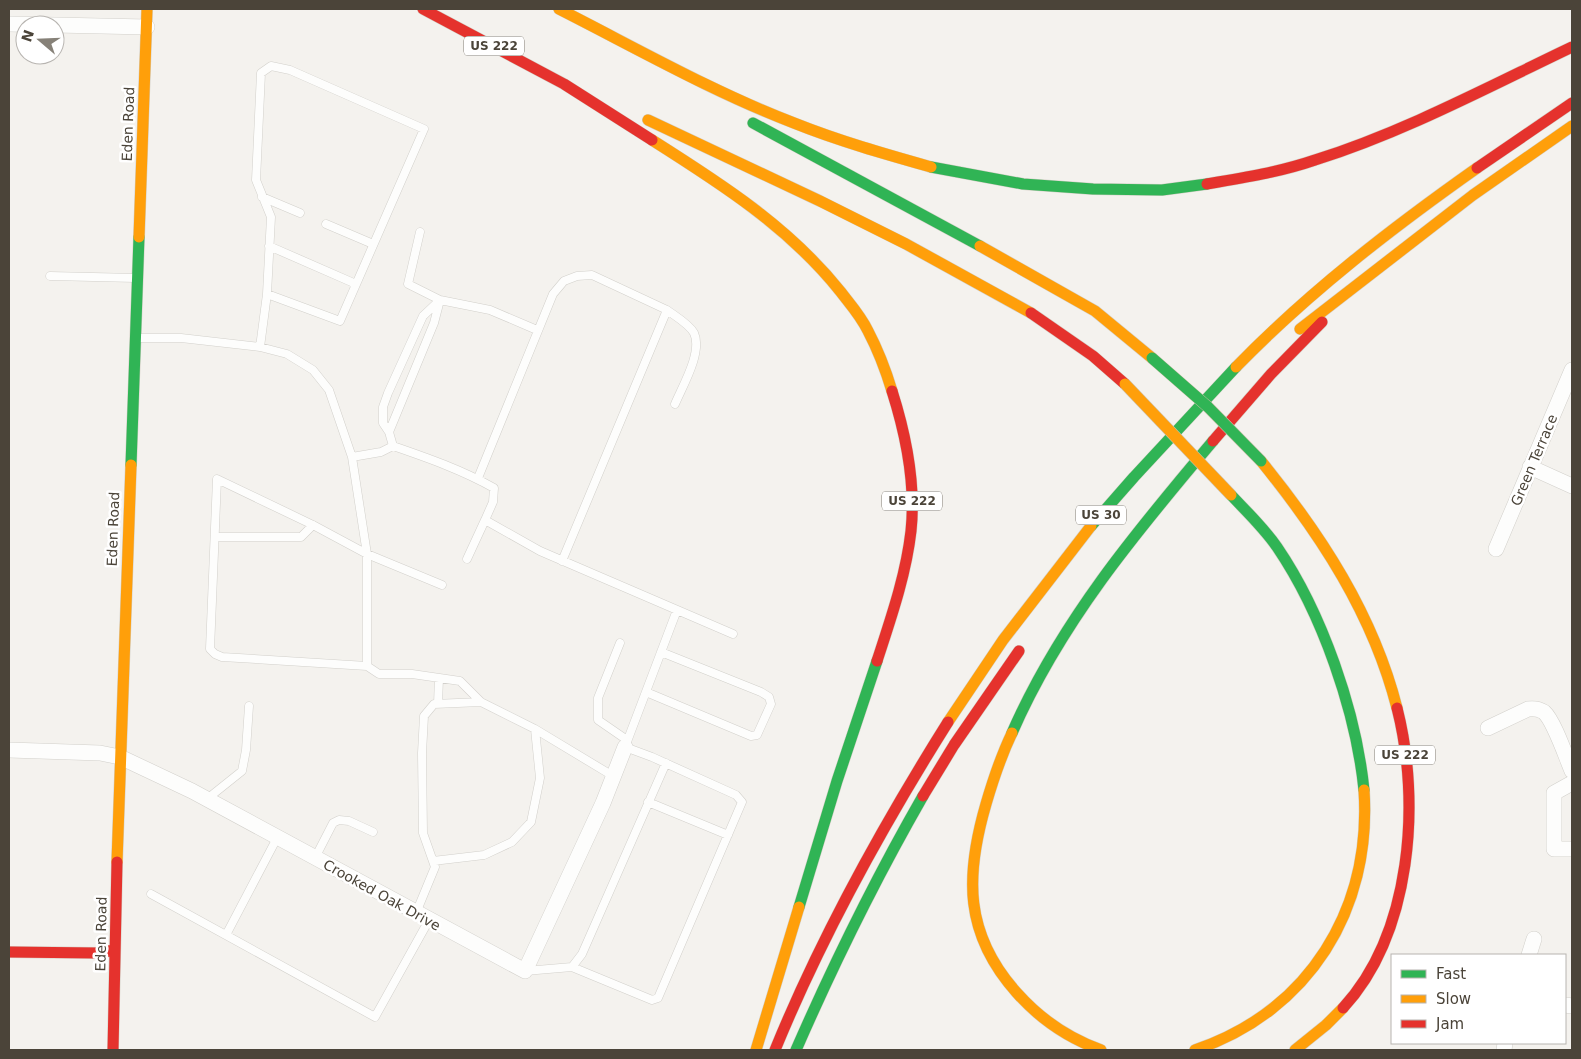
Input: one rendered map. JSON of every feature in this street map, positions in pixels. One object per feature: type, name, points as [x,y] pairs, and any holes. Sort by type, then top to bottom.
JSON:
[{"type":"main road","name":"Eden Road","points":[[113,1050],[120,757],[148,9]]},
{"type":"main road","name":"US 222","points":[[423,9],[564,84],[698,169],[773,222],[822,268],[842,292],[868,330],[886,372],[898,409],[908,458],[912,497],[912,530],[905,568],[888,628],[836,781],[756,1050]]},
{"type":"main road","points":[[554,11],[792,123],[855,145],[942,170],[1023,184],[1093,189],[1162,190],[1238,179],[1313,161],[1375,139],[1419,120],[1572,47]]},
{"type":"main road","points":[[554,11],[697,93]]},
{"type":"main road","points":[[564,84],[631,112],[820,201],[906,244],[1026,309],[1093,356],[1125,384],[1231,495],[1275,545],[1294,576],[1326,640],[1337,668],[1357,742],[1364,793],[1361,860],[1353,896],[1342,923],[1306,978],[1276,1006],[1246,1028],[1215,1044],[1195,1050]]},
{"type":"main road","name":"US 30","points":[[775,1050],[844,900],[868,854],[936,738],[1030,603],[1120,492],[1238,366],[1294,311],[1408,217],[1572,103]]},
{"type":"main road","name":"US 222","points":[[740,116],[974,242],[1096,311],[1174,375],[1221,418],[1261,460],[1284,488],[1346,582],[1379,649],[1398,710],[1408,781],[1407,846],[1399,897],[1383,946],[1373,966],[1339,1014],[1295,1050]]},
{"type":"main road","points":[[1288,340],[1473,195],[1572,126]]},
{"type":"main road","points":[[1101,1050],[1063,1034],[1024,1002],[998,971],[982,940],[972,892],[974,853],[977,835],[1002,758],[1022,709],[1044,667],[1085,604],[1148,518],[1247,400],[1291,351],[1387,261]]},
{"type":"main road","points":[[1208,419],[1222,405]]},
{"type":"main road","points":[[1175,456],[1195,433]]},
{"type":"main road","points":[[796,1050],[830,973],[891,853],[966,729],[1026,640]]},
{"type":"main road","points":[[9,952],[97,953],[116,950]]},
{"type":"street","points":[[9,24],[147,27]]},
{"type":"street","name":"Green Terrace","points":[[1496,549],[1572,370]]},
{"type":"street","points":[[1530,468],[1572,486]]},
{"type":"street","points":[[1488,728],[1528,709],[1540,710],[1549,719],[1572,771]]},
{"type":"street","points":[[524,971],[571,874],[626,744]]},
{"type":"street","name":"Crooked Oak Drive","points":[[9,750],[100,753],[120,757],[207,799],[524,971]]},
{"type":"street","points":[[1572,784],[1554,792],[1554,849],[1572,849]]},
{"type":"street","points":[[1529,954],[1534,939]]},
{"type":"lane","points":[[260,347],[267,294],[271,217],[256,180],[261,73],[271,66],[290,70],[424,129],[340,321],[267,294]]},
{"type":"lane","points":[[262,197],[300,213]]},
{"type":"lane","points":[[326,224],[373,244]]},
{"type":"lane","points":[[420,232],[407,282],[440,300],[490,310],[537,330]]},
{"type":"lane","points":[[269,246],[356,284]]},
{"type":"lane","points":[[478,478],[553,294],[564,281],[577,276],[592,275],[667,310],[694,333],[696,346],[693,363],[675,404]]},
{"type":"lane","points":[[50,276],[138,278]]},
{"type":"lane","points":[[393,446],[389,432],[383,423],[383,407],[423,316],[440,300]]},
{"type":"lane","points":[[389,432],[434,323],[440,300]]},
{"type":"lane","points":[[562,561],[667,310]]},
{"type":"lane","points":[[136,338],[181,338],[260,347],[287,354],[313,370],[329,390],[352,457],[367,554],[367,666]]},
{"type":"lane","points":[[352,457],[381,452],[393,446],[438,461],[478,478],[494,488],[492,502],[467,559]]},
{"type":"lane","points":[[442,585],[367,554],[313,525],[217,479],[210,649],[215,654],[222,657],[367,666],[379,674],[412,674],[460,681],[481,702],[535,729],[613,776]]},
{"type":"lane","points":[[485,520],[540,551],[733,634]]},
{"type":"lane","points":[[215,537],[301,537],[313,525]]},
{"type":"lane","points":[[626,744],[678,610]]},
{"type":"lane","points":[[524,971],[572,967],[652,1000],[658,998],[742,802],[736,794],[626,744],[598,720],[598,698],[620,643]]},
{"type":"lane","points":[[646,692],[751,736],[756,735],[771,704],[769,697],[761,692],[662,652]]},
{"type":"lane","points":[[438,704],[439,678]]},
{"type":"lane","points":[[151,894],[375,1017],[422,917],[435,867],[423,833],[422,752],[424,716],[434,704],[481,702]]},
{"type":"lane","points":[[207,799],[242,771],[246,750],[249,706]]},
{"type":"lane","points":[[433,861],[484,855],[512,842],[531,822],[540,778],[535,729]]},
{"type":"lane","points":[[572,967],[582,954],[666,763]]},
{"type":"lane","points":[[648,802],[728,835]]},
{"type":"lane","points":[[315,858],[333,824],[339,820],[350,821],[373,832]]},
{"type":"lane","points":[[226,936],[277,838]]},
{"type":"traffic: fast","points":[[753,123],[980,246]]},
{"type":"traffic: fast","points":[[931,167],[1023,184],[1093,189],[1162,190],[1207,184]]},
{"type":"traffic: fast","points":[[131,465],[139,237]]},
{"type":"traffic: fast","points":[[1152,358],[1208,407],[1261,461]]},
{"type":"traffic: fast","points":[[1091,526],[1236,367]]},
{"type":"traffic: fast","points":[[1012,733],[1031,693],[1076,616],[1128,544],[1213,441]]},
{"type":"traffic: fast","points":[[1231,495],[1277,547],[1293,573],[1322,632],[1345,696],[1360,760],[1364,790]]},
{"type":"traffic: fast","points":[[799,907],[837,781],[877,661]]},
{"type":"traffic: fast","points":[[796,1050],[856,921],[923,796]]},
{"type":"traffic: slow","points":[[139,237],[147,9]]},
{"type":"traffic: slow","points":[[559,9],[704,84],[764,111],[811,130],[931,167]]},
{"type":"traffic: slow","points":[[648,120],[820,201],[906,244],[1031,313]]},
{"type":"traffic: slow","points":[[1300,329],[1473,195],[1572,126]]},
{"type":"traffic: slow","points":[[652,140],[728,190],[799,246],[859,315],[878,353],[892,391]]},
{"type":"traffic: slow","points":[[1236,367],[1292,313],[1352,262],[1477,168]]},
{"type":"traffic: slow","points":[[980,246],[1095,311],[1152,358]]},
{"type":"traffic: slow","points":[[1125,384],[1231,495]]},
{"type":"traffic: slow","points":[[1261,461],[1304,518],[1342,577],[1374,640],[1387,673],[1397,708]]},
{"type":"traffic: slow","points":[[117,862],[131,465]]},
{"type":"traffic: slow","points":[[948,722],[1003,640],[1091,526]]},
{"type":"traffic: slow","points":[[1012,733],[1001,759],[979,830],[973,880],[978,926],[987,949],[1000,971],[1026,1003],[1045,1020],[1066,1034],[1101,1050]]},
{"type":"traffic: slow","points":[[1195,1050],[1235,1033],[1271,1010],[1301,982],[1325,950],[1344,915],[1357,876],[1364,834],[1364,790]]},
{"type":"traffic: slow","points":[[756,1050],[799,907]]},
{"type":"traffic: slow","points":[[1295,1050],[1326,1025],[1343,1008]]},
{"type":"traffic: jam","points":[[423,9],[564,84],[652,140]]},
{"type":"traffic: jam","points":[[1207,184],[1288,168],[1348,149],[1445,108],[1572,47]]},
{"type":"traffic: jam","points":[[1477,168],[1572,103]]},
{"type":"traffic: jam","points":[[1031,313],[1093,356],[1125,384]]},
{"type":"traffic: jam","points":[[1213,441],[1271,374],[1322,322]]},
{"type":"traffic: jam","points":[[877,661],[902,580],[911,531],[912,495],[909,460],[902,425],[892,391]]},
{"type":"traffic: jam","points":[[923,796],[954,745],[1019,651]]},
{"type":"traffic: jam","points":[[1343,1008],[1366,977],[1384,943],[1397,905],[1405,865],[1409,824],[1408,784],[1404,745],[1397,708]]},
{"type":"traffic: jam","points":[[775,1050],[793,1007],[854,882],[948,722]]},
{"type":"traffic: jam","points":[[113,1050],[117,862]]},
{"type":"traffic: jam","points":[[9,952],[97,953],[115,950]]}]
